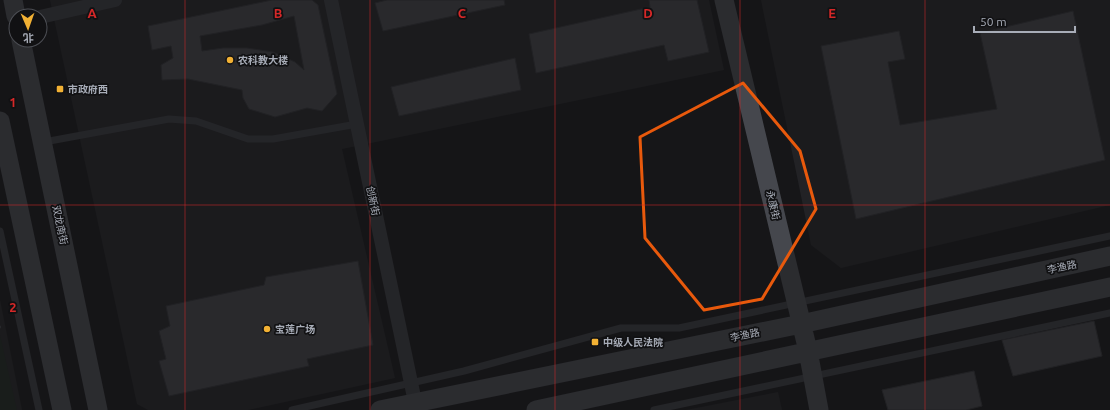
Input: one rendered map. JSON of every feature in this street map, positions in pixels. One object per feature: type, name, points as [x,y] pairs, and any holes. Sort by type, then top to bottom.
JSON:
[{"type":"main road","name":"永康街","points":[[724,0],[808,352],[819,410]]},
{"type":"main road","name":"双龙南街","points":[[23,48],[98,410]]},
{"type":"main road","points":[[0,121],[62,410]]},
{"type":"main road","name":"李渔路","points":[[380,410],[801,324],[1110,256]]},
{"type":"main road","points":[[536,410],[1110,287]]},
{"type":"street","points":[[48,15],[115,0]]},
{"type":"street","name":"创新街","points":[[331,0],[416,402]]},
{"type":"lane","points":[[43,143],[169,119],[196,121],[248,139],[273,139],[357,124]]},
{"type":"lane","points":[[0,231],[39,410]]},
{"type":"lane","points":[[292,410],[464,371],[621,328],[680,328],[1110,236]]},
{"type":"lane","points":[[654,410],[1110,313]]},
{"type":"highlighted area","points":[[743,83],[800,151],[816,209],[762,299],[704,310],[645,238],[640,137]]},
{"type":"shaded area","points":[[50,0],[709,0],[724,70],[342,149],[395,378],[248,410],[148,410],[137,404]]},
{"type":"shaded area","points":[[761,0],[1110,0],[1110,205],[841,268],[811,245]]},
{"type":"shaded area","points":[[0,300],[22,410],[0,410]]},
{"type":"shaded area","points":[[0,335],[17,410],[0,410]]},
{"type":"shaded area","points":[[778,392],[782,410],[686,410]]},
{"type":"building","name":"农科教大楼","points":[[272,0],[312,0],[318,5],[337,94],[322,111],[307,108],[275,117],[249,109],[243,98],[242,90],[188,79],[162,80],[161,65],[173,58],[171,46],[152,50],[148,26]],"holes":[[[294,16],[304,70],[295,62],[273,52],[247,48],[223,48],[202,51],[200,36],[262,25]]]},
{"type":"building","points":[[387,0],[504,0],[505,5],[383,31],[375,3]]},
{"type":"building","points":[[649,0],[697,0],[709,52],[668,61],[664,45],[536,73],[529,34],[650,7]]},
{"type":"building","points":[[1073,11],[1105,160],[856,219],[821,46],[899,31],[905,59],[888,62],[900,125],[997,109],[980,33]]},
{"type":"building","points":[[515,58],[521,90],[399,116],[391,87]]},
{"type":"building","name":"宝莲广场","points":[[358,261],[373,345],[307,359],[309,366],[169,396],[159,361],[166,359],[159,331],[170,326],[166,306],[264,285],[266,277]]},
{"type":"building","points":[[1094,321],[1102,356],[1013,376],[1002,340]]},
{"type":"building","points":[[974,371],[982,406],[966,410],[888,410],[882,390]]},
{"type":"place","name":"农科教大楼","points":[[230,60]]},
{"type":"place","name":"市政府西","points":[[60,89]]},
{"type":"place","name":"宝莲广场","points":[[267,329]]},
{"type":"place","name":"中级人民法院","points":[[595,342]]}]
